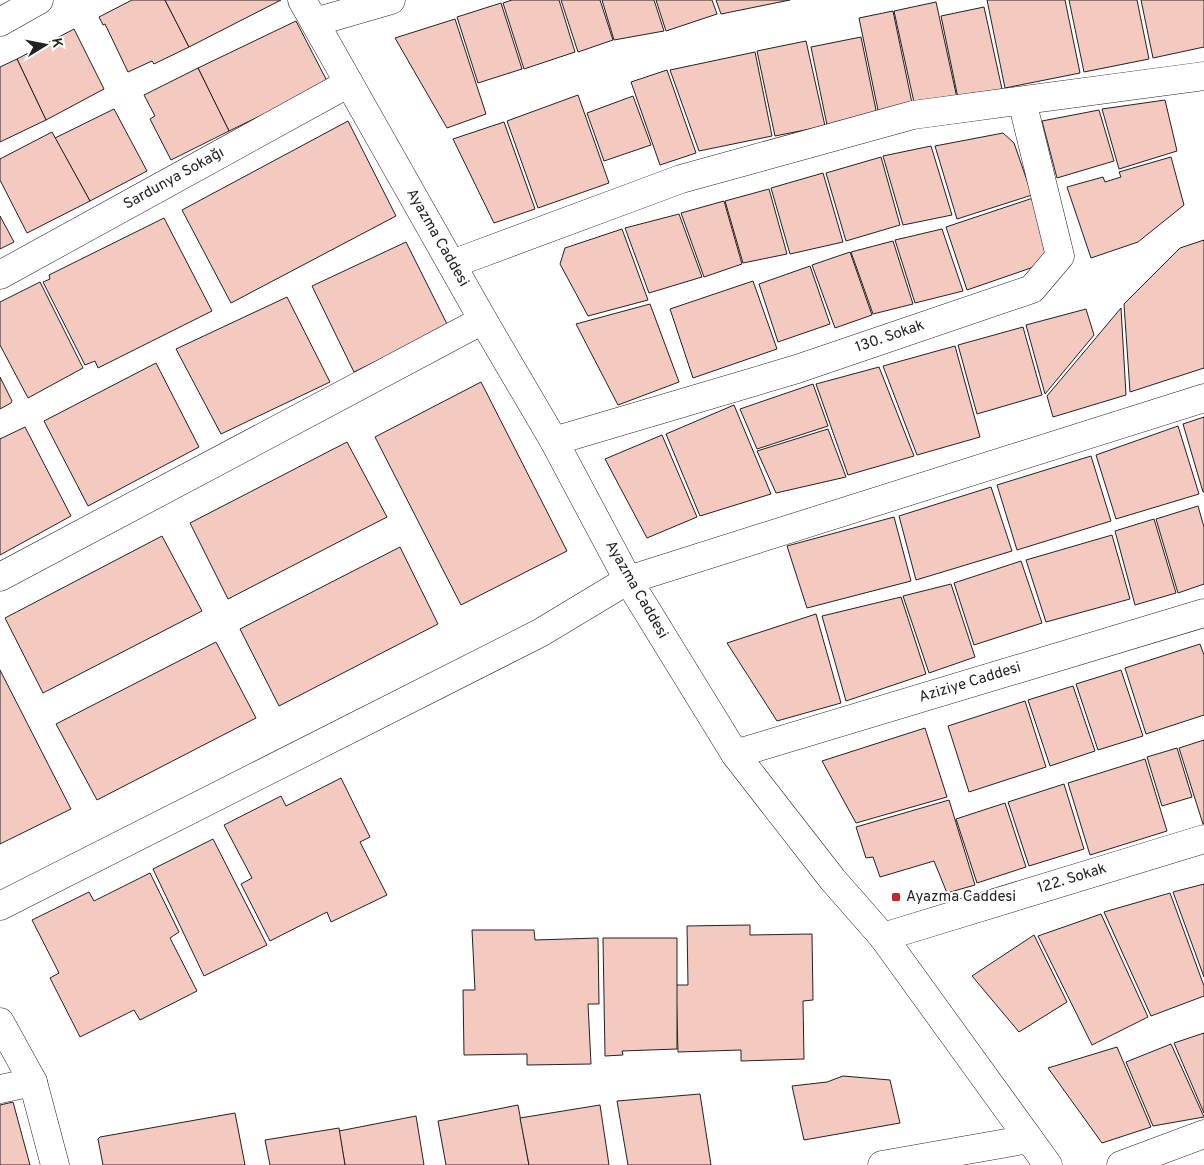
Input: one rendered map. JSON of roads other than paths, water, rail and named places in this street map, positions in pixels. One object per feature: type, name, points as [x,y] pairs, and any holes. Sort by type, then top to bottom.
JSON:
[{"type":"street","points":[[0,22],[39,0]]},
{"type":"street","points":[[309,11],[391,0]]},
{"type":"street","name":"Ayazma Caddesi","points":[[309,11],[483,320],[554,441],[628,580],[735,754],[833,880],[883,937],[1048,1165]]},
{"type":"street","points":[[452,264],[681,179],[913,115],[1022,102],[1204,76]]},
{"type":"street","name":"Sardunya Sokağı","points":[[0,275],[349,83]]},
{"type":"street","name":"130. Sokak","points":[[554,441],[797,368],[1032,289],[1060,256],[1022,102]]},
{"type":"street","points":[[0,577],[483,320]]},
{"type":"street","points":[[0,906],[540,633],[628,580],[1204,398]]},
{"type":"street","name":"Aziziye Caddesi","points":[[735,754],[1204,613]]},
{"type":"street","name":"122. Sokak","points":[[883,937],[1204,839]]},
{"type":"street","points":[[0,1022],[33,1082],[55,1165]]},
{"type":"street","points":[[0,1089],[33,1082]]},
{"type":"street","points":[[1121,1165],[1204,1134]]},
{"type":"street","points":[[882,1165],[1029,1139]]},
{"type":"place","name":"Ayazma Caddesi","points":[[896,897]]}]
